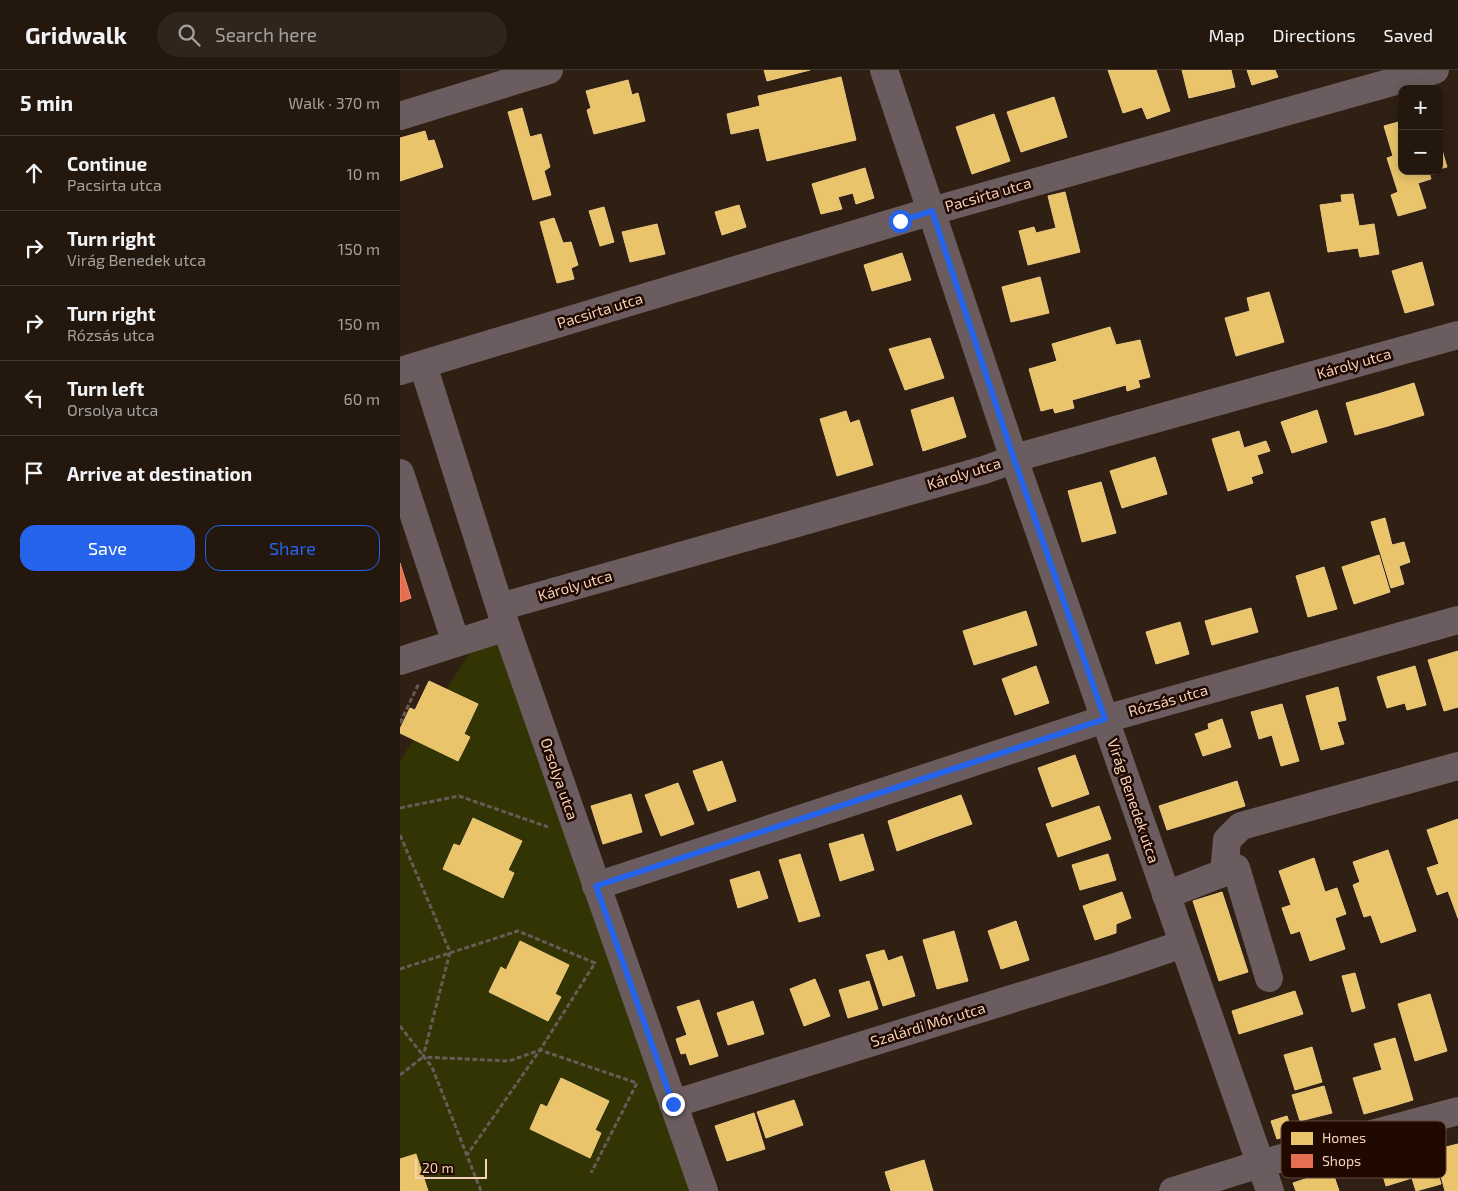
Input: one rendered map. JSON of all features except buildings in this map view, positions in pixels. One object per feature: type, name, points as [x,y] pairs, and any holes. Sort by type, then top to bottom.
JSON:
[{"type":"street","points":[[400,116],[549,70]]},
{"type":"street","name":"Virág Benedek utca","points":[[884,70],[1014,459],[1270,1191]]},
{"type":"street","name":"Pacsirta utca","points":[[411,368],[932,211],[1435,70]]},
{"type":"street","name":"Károly utca","points":[[400,661],[456,642],[503,617],[984,470],[1014,459],[1458,335]]},
{"type":"street","name":"Orsolya utca","points":[[411,368],[503,617],[704,1191]]},
{"type":"street","points":[[400,473],[456,642]]},
{"type":"street","name":"Rózsás utca","points":[[596,886],[1105,719],[1458,620]]},
{"type":"street","points":[[1224,873],[1227,840],[1241,826],[1458,766]]},
{"type":"street","points":[[1166,895],[1236,868],[1269,978]]},
{"type":"street","name":"Szalárdi Mór utca","points":[[673,1104],[1118,966],[1183,944]]},
{"type":"street","points":[[1421,1121],[1458,1111]]},
{"type":"street","points":[[1172,1191],[1281,1158]]},
{"type":"path","points":[[400,723],[421,679]]},
{"type":"path","points":[[400,808],[459,796],[549,827]]},
{"type":"path","points":[[400,836],[450,952],[422,1057],[400,1076]]},
{"type":"path","points":[[400,969],[518,931],[595,963],[540,1050],[467,1155]]},
{"type":"path","points":[[400,1026],[422,1057],[432,1067],[481,1191]]},
{"type":"path","points":[[422,1057],[509,1061],[540,1050],[637,1082],[591,1173]]},
{"type":"shaded area","points":[[506,627],[700,1191],[400,1191],[400,761],[481,635]]},
{"type":"route","points":[[673,1104],[596,886],[1105,719],[1014,459],[932,211],[900,221]]}]
